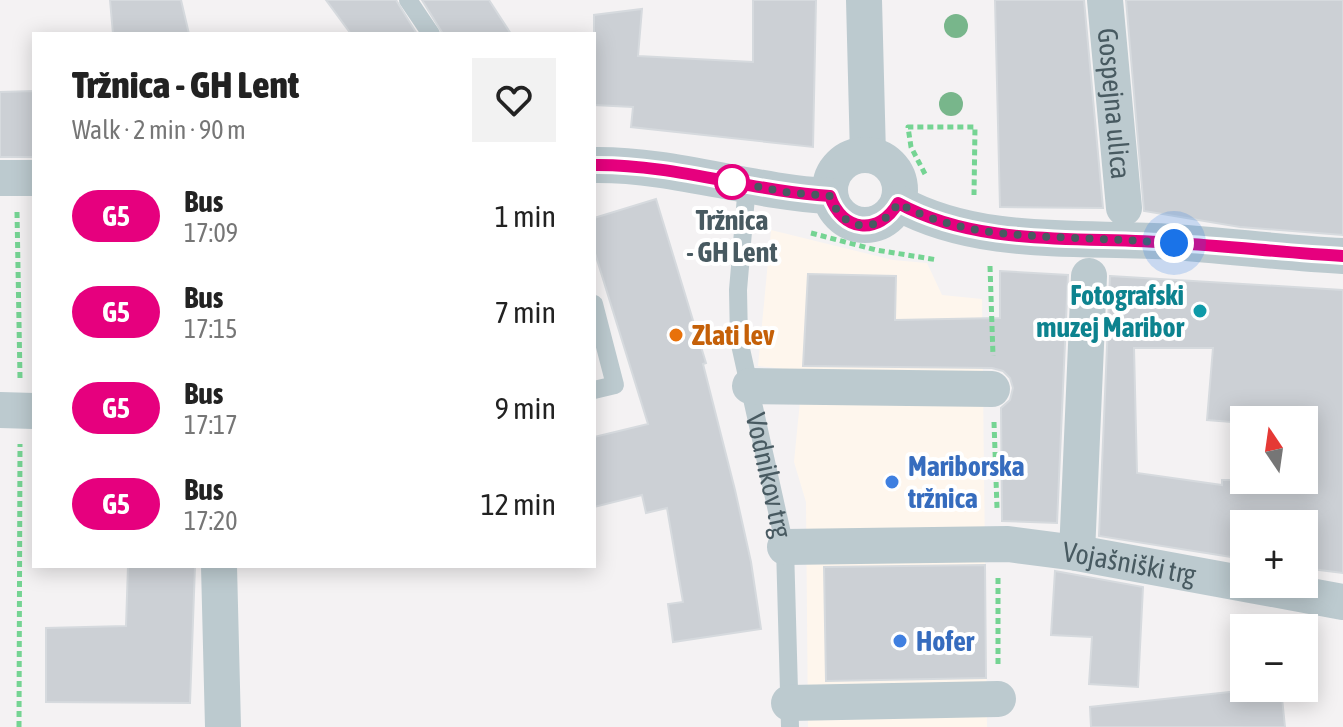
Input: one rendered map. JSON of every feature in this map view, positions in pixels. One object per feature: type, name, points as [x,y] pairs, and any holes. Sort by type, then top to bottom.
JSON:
[{"type":"street","points":[[864,0],[868,155]]},
{"type":"street","name":"Gospejna ulica","points":[[1105,0],[1124,208]]},
{"type":"street","points":[[868,155],[888,163],[895,172],[900,192],[898,203],[884,221],[861,226],[841,216],[830,196],[833,175],[839,166],[858,156],[868,155]]},
{"type":"street","points":[[596,165],[645,166],[785,192],[830,196]]},
{"type":"street","points":[[898,203],[915,212],[969,214],[1174,243],[1343,256]]},
{"type":"street","points":[[1077,553],[1089,276]]},
{"type":"street","points":[[750,386],[992,389]]},
{"type":"street","name":"Vojašniški trg","points":[[1003,545],[1077,553],[1343,602]]},
{"type":"street","name":"Vodnikov trg","points":[[785,547],[1003,545]]},
{"type":"street","points":[[219,568],[223,727]]},
{"type":"street","points":[[790,715],[998,699]]},
{"type":"lane","points":[[408,0],[428,30]]},
{"type":"lane","name":"Vodnikov trg","points":[[747,185],[738,290],[739,340],[785,547]]},
{"type":"lane","points":[[596,312],[615,385],[596,390]]},
{"type":"lane","points":[[785,547],[790,715]]},
{"type":"path","points":[[809,233],[876,250],[951,262],[968,250],[969,214],[974,200],[975,127],[908,127],[911,147],[928,178]]},
{"type":"path","points":[[17,178],[19,727]]},
{"type":"path","points":[[991,280],[992,389],[1003,545],[998,628]]},
{"type":"shaded area","name":"Mariborska tržnica","points":[[771,230],[893,260],[927,263],[942,295],[982,299],[987,727],[808,727],[806,502],[794,462],[803,371],[758,366]]},
{"type":"building","points":[[110,0],[181,0],[189,32],[113,32]]},
{"type":"building","points":[[326,0],[396,0],[416,32],[350,32]]},
{"type":"building","points":[[422,0],[489,0],[510,32],[442,32]]},
{"type":"building","points":[[753,0],[816,0],[813,147],[631,127],[633,107],[596,105],[594,15],[642,9],[638,56],[753,62]]},
{"type":"building","points":[[995,0],[1084,0],[1103,208],[1000,207]]},
{"type":"building","points":[[1126,0],[1343,0],[1343,235],[1240,227],[1144,211]]},
{"type":"building","points":[[32,91],[32,157],[0,157],[0,92]]},
{"type":"building","points":[[656,199],[706,363],[703,364],[751,562],[761,629],[673,642],[668,604],[683,602],[667,508],[646,513],[642,495],[596,506],[596,437],[648,424],[596,256],[596,217]]},
{"type":"building","points":[[1000,271],[1068,275],[1057,523],[1002,521],[1001,408],[1010,400],[1013,388],[1010,378],[1003,371],[992,368],[803,366],[808,274],[896,276],[895,320],[1000,318]]},
{"type":"building","points":[[1110,276],[1343,290],[1343,573],[1318,570],[1318,510],[1230,510],[1230,557],[1099,536]]},
{"type":"building","points":[[985,565],[986,678],[826,681],[824,567]]},
{"type":"building","points":[[128,568],[195,568],[190,703],[46,702],[46,628],[126,626]]},
{"type":"building","points":[[1055,571],[1143,587],[1138,687],[1089,684],[1092,637],[1051,635]]},
{"type":"building","points":[[1230,692],[1230,702],[1282,702],[1285,727],[1091,727],[1090,707]]},
{"type":"bus line","name":"G5","points":[[596,165],[645,166],[785,192],[830,196],[841,216],[861,226],[884,221],[898,203],[956,227],[1000,235],[1174,243],[1343,256]]},
{"type":"place","name":"Tržnica - GH Lent","points":[[732,182]]},
{"type":"place","name":"Fotografski muzej Maribor","points":[[1200,311]]},
{"type":"place","name":"Zlati lev","points":[[676,335]]},
{"type":"place","name":"Mariborska tržnica","points":[[892,482]]},
{"type":"place","name":"Hofer","points":[[900,641]]},
{"type":"route","points":[[732,182],[724,180],[785,192],[830,196],[841,216],[861,226],[884,221],[898,203],[956,227],[1000,235],[1174,243]]}]
